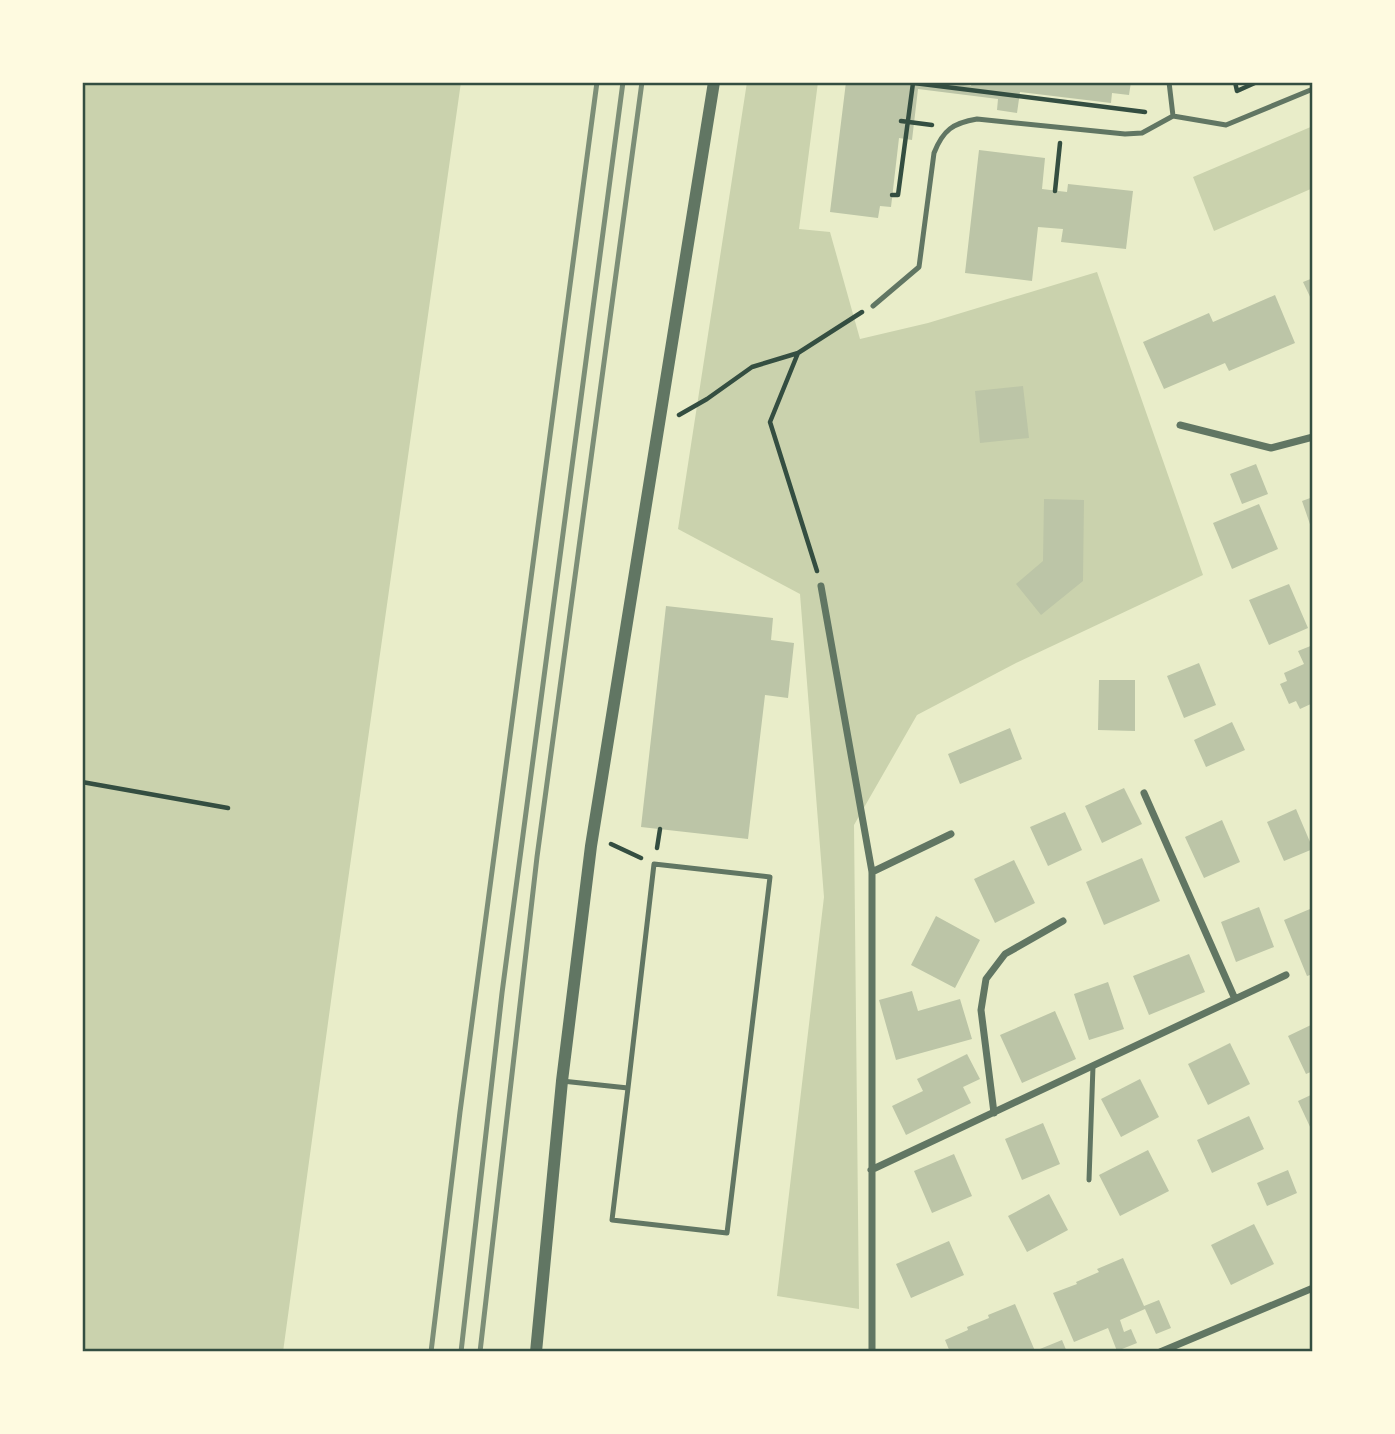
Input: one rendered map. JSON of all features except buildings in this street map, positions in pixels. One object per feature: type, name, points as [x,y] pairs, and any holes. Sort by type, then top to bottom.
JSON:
[{"type":"street","points":[[536,1352],[562,1081],[591,846],[715,82]]},
{"type":"street","points":[[1180,425],[1271,449],[1313,437]]},
{"type":"street","points":[[821,586],[872,872],[872,1352]]},
{"type":"street","points":[[1144,793],[1235,999]]},
{"type":"street","points":[[872,872],[951,834]]},
{"type":"street","points":[[994,1113],[981,1010],[986,979],[1005,954],[1063,921]]},
{"type":"street","points":[[871,1170],[1286,975]]},
{"type":"street","points":[[1160,1352],[1313,1287]]},
{"type":"lane","points":[[1169,82],[1173,116]]},
{"type":"lane","points":[[873,306],[919,267],[934,153],[940,138],[962,121],[977,119],[1125,135],[1143,133],[1173,116],[1226,125],[1313,89]]},
{"type":"lane","points":[[654,864],[769,877],[727,1233],[612,1220],[628,1088],[654,864]]},
{"type":"lane","points":[[1089,1180],[1093,1066]]},
{"type":"lane","points":[[562,1081],[628,1088]]},
{"type":"path","points":[[1235,82],[1237,91],[1257,82]]},
{"type":"path","points":[[892,195],[898,195],[899,163],[910,83],[1090,103],[1173,116]]},
{"type":"path","points":[[904,122],[951,127]]},
{"type":"path","points":[[1055,191],[1062,128]]},
{"type":"path","points":[[678,415],[708,399],[752,367],[797,353],[873,306]]},
{"type":"path","points":[[797,353],[770,422],[821,586]]},
{"type":"path","points":[[82,782],[228,808]]},
{"type":"green space","points":[[82,82],[461,82],[283,1352],[82,1352]]},
{"type":"green space","points":[[747,82],[818,82],[799,229],[830,232],[860,339],[928,323],[1097,272],[1203,575],[1016,663],[917,715],[854,825],[859,1309],[777,1296],[824,897],[800,594],[678,529]]},
{"type":"green space","points":[[1313,126],[1313,188],[1214,231],[1193,177]]},
{"type":"railway","points":[[431,1352],[460,1112],[597,82]]},
{"type":"railway","points":[[461,1352],[502,993],[623,82]]},
{"type":"railway","points":[[480,1352],[537,857],[642,82]]}]
